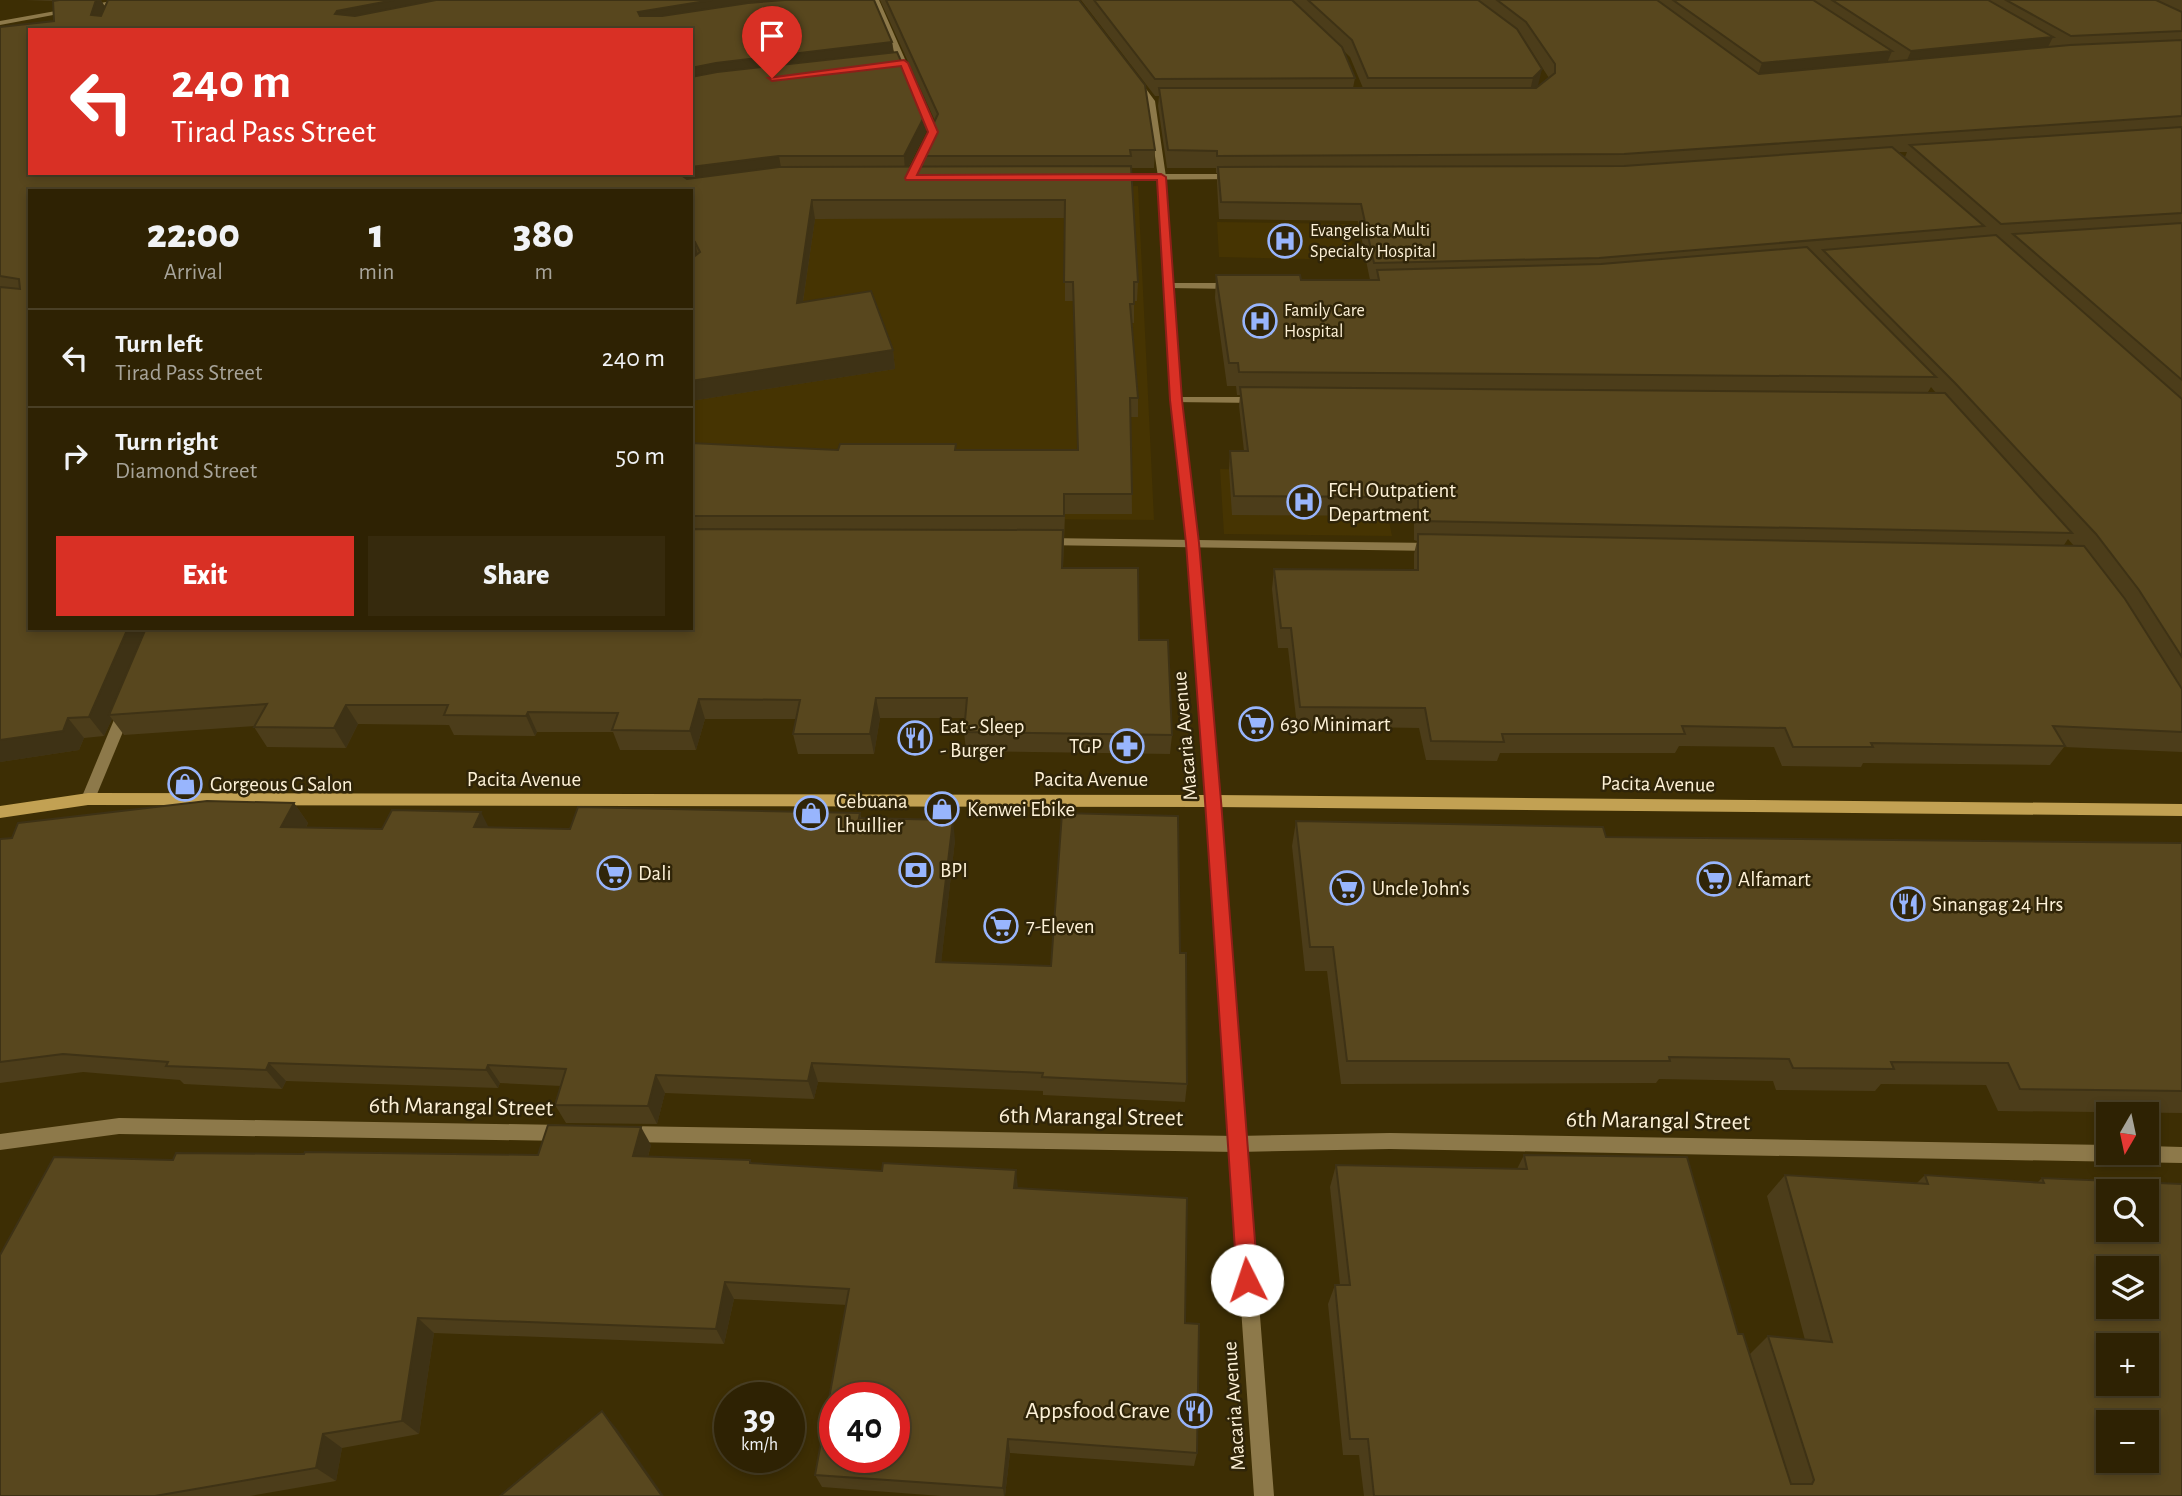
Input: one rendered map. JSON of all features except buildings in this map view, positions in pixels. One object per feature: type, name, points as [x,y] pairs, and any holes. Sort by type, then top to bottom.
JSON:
[{"type":"main road","name":"Pacita Avenue","points":[[0,811],[89,799],[1213,801],[2182,810]]},
{"type":"street","points":[[0,23],[129,0]]},
{"type":"street","points":[[864,4],[876,1],[933,132],[910,178]]},
{"type":"street","points":[[112,12],[116,2]]},
{"type":"street","points":[[891,65],[904,63]]},
{"type":"street","name":"Macaria Avenue","points":[[1128,71],[1151,101],[1161,177],[1176,400],[1192,543],[1213,801],[1264,1496]]},
{"type":"street","points":[[1151,101],[1165,100]]},
{"type":"street","points":[[1106,177],[1244,177]]},
{"type":"street","points":[[897,178],[924,178]]},
{"type":"street","points":[[1168,285],[1251,286]]},
{"type":"street","points":[[1176,400],[1272,400]]},
{"type":"street","points":[[1026,542],[1441,547]]},
{"type":"street","points":[[89,799],[129,702]]},
{"type":"street","name":"6th Marangal Street","points":[[0,1142],[119,1126],[580,1133]]},
{"type":"street","name":"6th Marangal Street","points":[[608,1134],[1237,1144],[1390,1141],[1676,1153],[2182,1155]]},
{"type":"shaded area","points":[[1138,186],[1154,520],[693,517],[693,198],[726,190]]},
{"type":"shaded area","name":"Evangelista Multi Specialty Hospital","points":[[1217,222],[1348,224],[1355,260],[1219,257]]},
{"type":"shaded area","name":"FCH Outpatient Department","points":[[1220,469],[1379,471],[1392,536],[1224,534]]},
{"type":"place","name":"Evangelista Multi Specialty Hospital","points":[[1285,241]]},
{"type":"place","name":"Family Care Hospital","points":[[1260,321]]},
{"type":"place","name":"FCH Outpatient Department","points":[[1304,502]]},
{"type":"place","name":"630 Minimart","points":[[1256,724]]},
{"type":"place","name":"Eat - Sleep - Burger","points":[[915,738]]},
{"type":"place","name":"TGP","points":[[1127,746]]},
{"type":"place","name":"Gorgeous G Salon","points":[[185,784]]},
{"type":"place","name":"Kenwei Ebike","points":[[942,809]]},
{"type":"place","name":"Cebuana Lhuillier","points":[[811,813]]},
{"type":"place","name":"BPI","points":[[916,870]]},
{"type":"place","name":"Dali","points":[[614,873]]},
{"type":"place","name":"Alfamart","points":[[1714,879]]},
{"type":"place","name":"Uncle John's","points":[[1347,888]]},
{"type":"place","name":"Sinangag 24 Hrs","points":[[1908,904]]},
{"type":"place","name":"7-Eleven","points":[[1001,926]]},
{"type":"place","name":"Appsfood Crave","points":[[1195,1411]]},
{"type":"route","points":[[772,78],[904,63],[933,132],[910,178],[1161,177],[1176,400],[1192,543],[1213,801],[1247,1280]]}]
